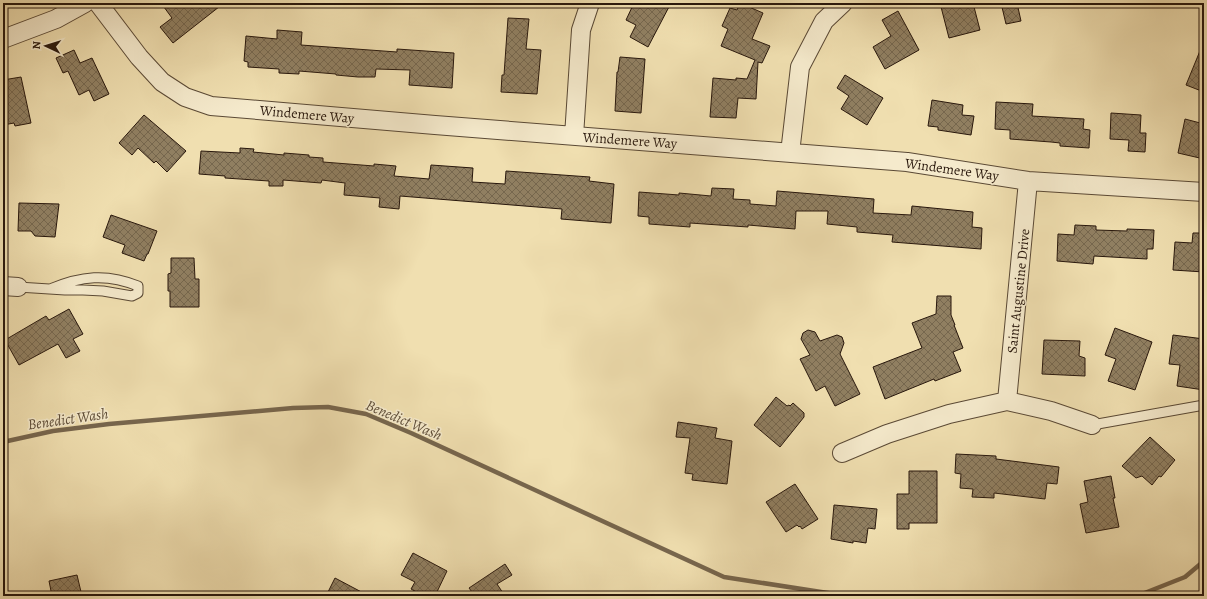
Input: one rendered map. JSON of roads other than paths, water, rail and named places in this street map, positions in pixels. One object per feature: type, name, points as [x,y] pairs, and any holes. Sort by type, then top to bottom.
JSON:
[{"type":"street","points":[[3,39],[56,19],[86,3]]},
{"type":"street","name":"Windemere Way","points":[[98,3],[138,57],[162,82],[185,97],[211,106],[907,162],[1028,181],[1204,192]]},
{"type":"street","points":[[574,136],[581,30],[590,3]]},
{"type":"street","points":[[790,153],[800,67],[824,21],[843,3]]},
{"type":"street","name":"Saint Augustine Drive","points":[[1007,401],[1028,181]]},
{"type":"street","points":[[842,453],[887,434],[949,414],[1007,401],[1051,411],[1092,425]]},
{"type":"lane","points":[[11,286],[50,289],[103,291],[132,296],[138,293],[138,286],[125,281],[105,277],[84,278],[66,282],[50,289]]},
{"type":"lane","points":[[1092,425],[1204,405]]},
{"type":"waterway","name":"Benedict Wash","points":[[3,442],[53,431],[109,424],[293,408],[328,407],[366,414],[411,433],[724,577],[847,596]]},
{"type":"waterway","points":[[1137,596],[1185,577],[1204,561]]}]
